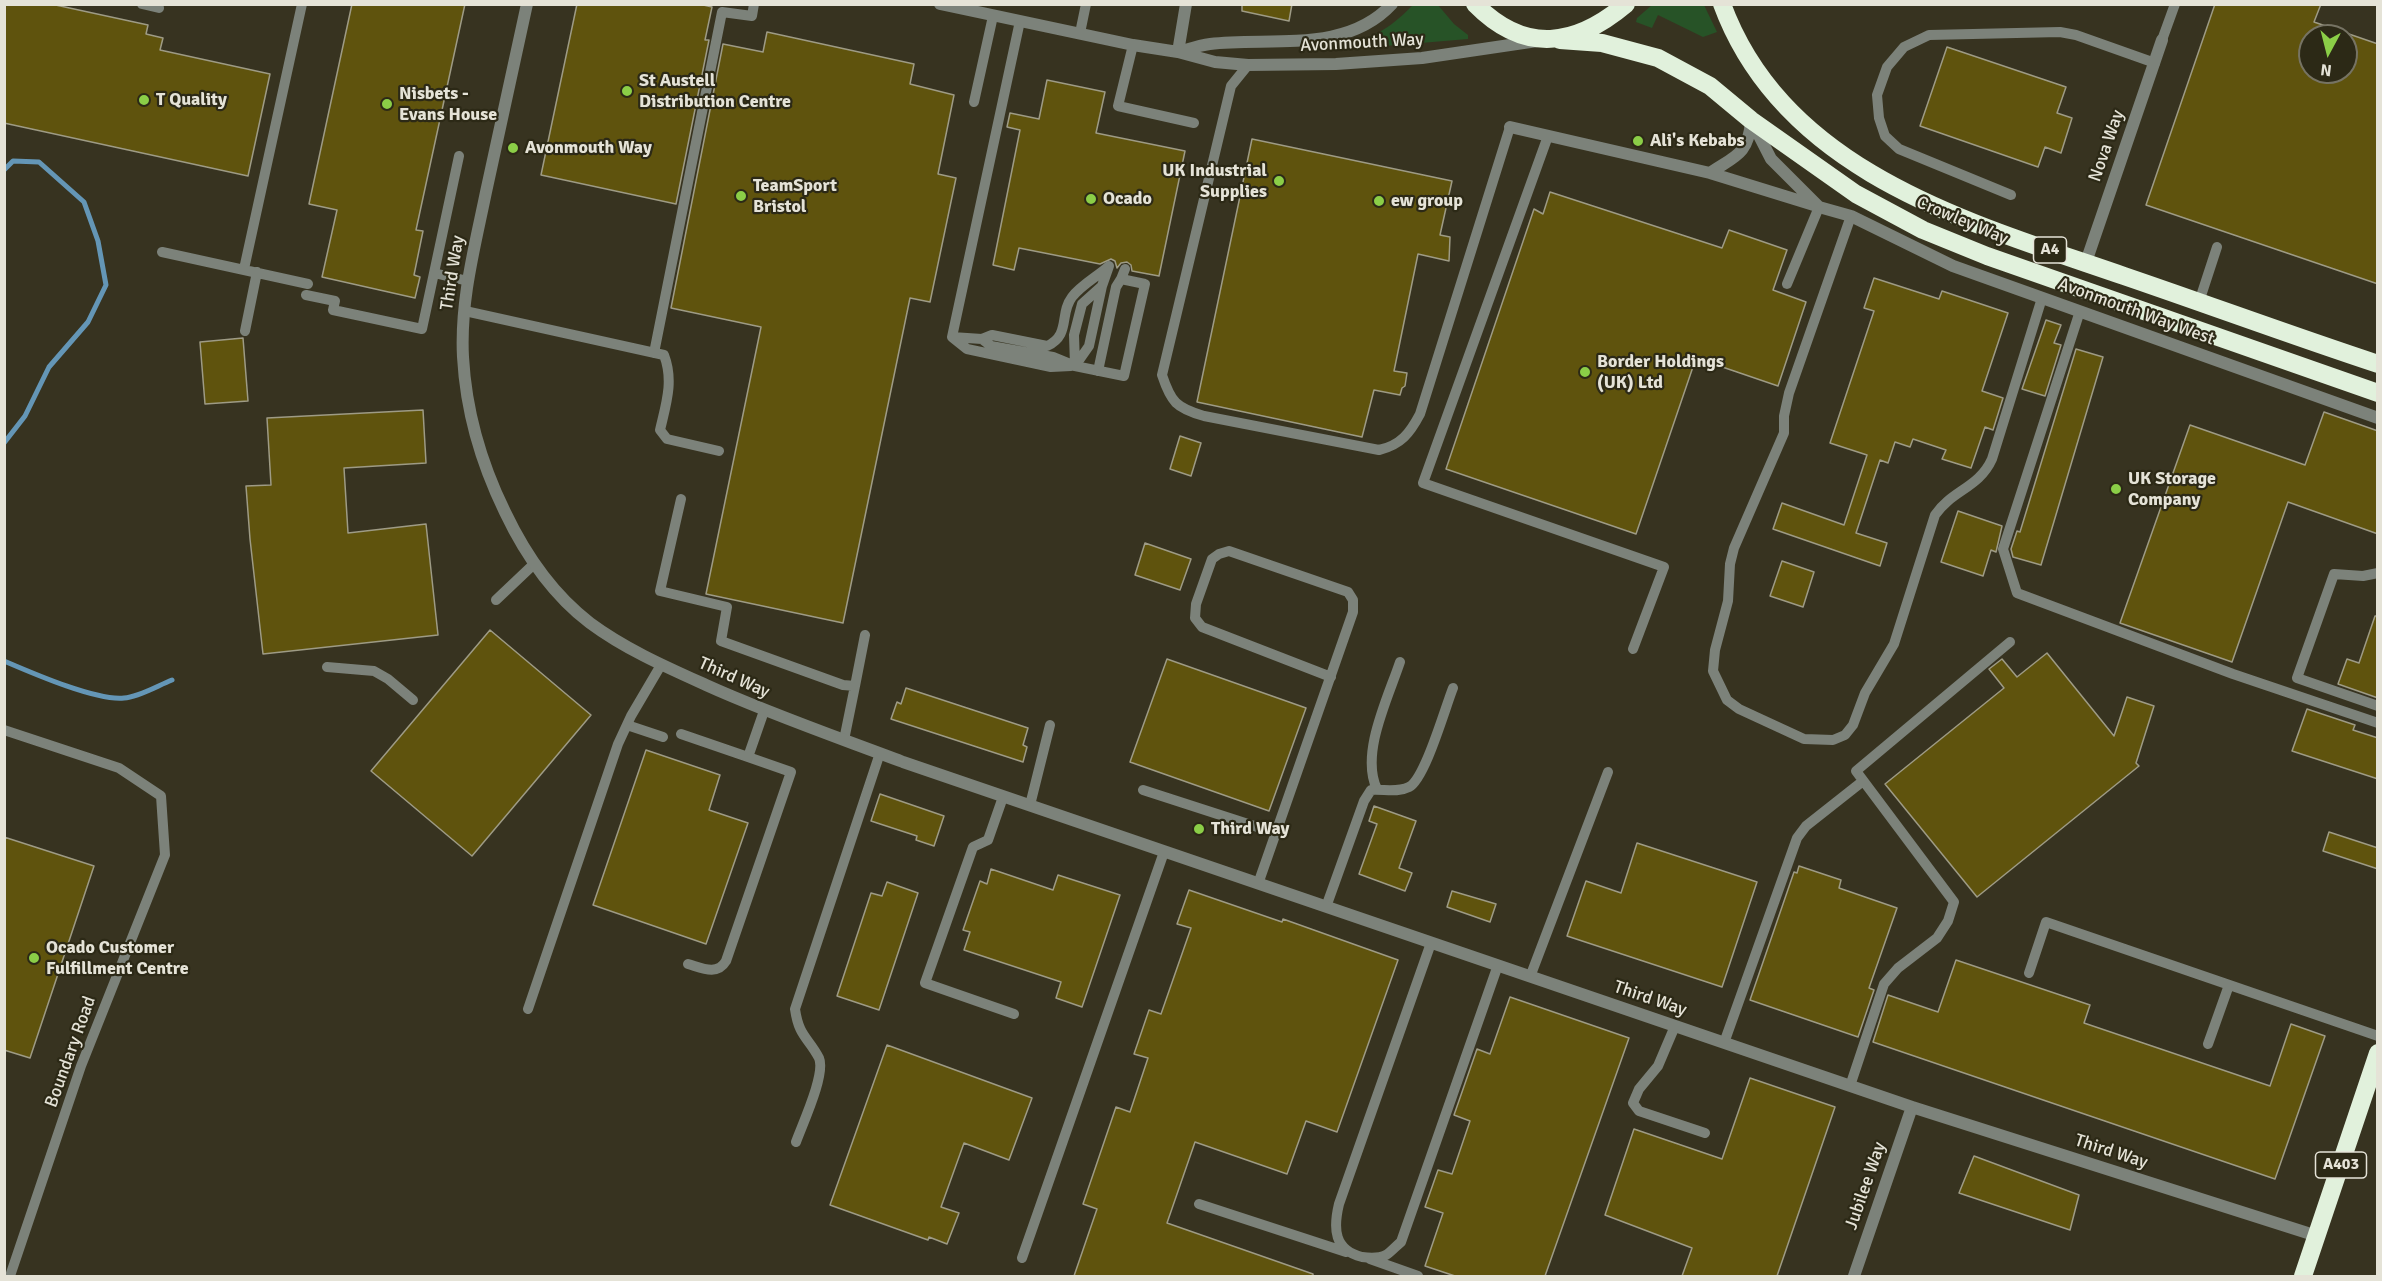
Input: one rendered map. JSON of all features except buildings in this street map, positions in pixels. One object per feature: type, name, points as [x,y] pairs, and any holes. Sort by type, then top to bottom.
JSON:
[{"type":"highway","name":"Crowley Way","points":[[1476,4],[1484,14],[1509,29],[1554,40],[1602,43],[1658,58],[1710,86],[1751,120],[1856,194],[1923,230],[1988,256],[2378,393]]},
{"type":"highway","points":[[1554,40],[1593,29],[1626,4]]},
{"type":"highway","name":"Crowley Way","points":[[1722,4],[1733,31],[1758,74],[1793,116],[1822,140],[1906,195],[1956,216],[2378,364]]},
{"type":"highway","name":"A403","points":[[2303,1276],[2378,1053]]},
{"type":"street","name":"Third Way","points":[[527,4],[468,281],[463,355],[465,386],[480,457],[511,526],[534,564],[552,586],[591,623],[637,653],[764,711],[1003,797],[1912,1107],[2317,1236]]},
{"type":"street","points":[[1178,52],[1186,4]]},
{"type":"street","name":"Avonmouth Way","points":[[1178,52],[1209,44],[1288,41],[1355,31],[1377,19],[1392,4]]},
{"type":"street","name":"Avonmouth Way","points":[[947,5],[1133,45],[1178,52],[1215,62],[1248,65],[1336,64],[1422,58],[1554,40]]},
{"type":"street","name":"Nova Way","points":[[2085,262],[2163,40]]},
{"type":"street","points":[[1710,173],[1743,151],[1749,139],[1751,120]]},
{"type":"street","name":"Avonmouth Way West","points":[[1751,120],[1771,159],[1819,207]]},
{"type":"street","name":"Avonmouth Way West","points":[[1510,127],[1710,173],[1851,216],[1953,266],[2378,418]]},
{"type":"street","name":"Jubilee Way","points":[[1854,1276],[1912,1107]]},
{"type":"lane","points":[[142,4],[159,8]]},
{"type":"lane","points":[[244,269],[302,4]]},
{"type":"lane","points":[[654,353],[722,12],[752,16],[754,4]]},
{"type":"lane","points":[[1080,33],[1086,4]]},
{"type":"lane","points":[[2163,40],[2175,4]]},
{"type":"lane","points":[[974,102],[993,16]]},
{"type":"lane","points":[[952,337],[1020,21]]},
{"type":"lane","points":[[2011,195],[1899,149],[1885,136],[1879,118],[1877,95],[1887,66],[1904,47],[1929,35],[2060,33],[2076,35],[2155,63]]},
{"type":"lane","points":[[1133,45],[1118,106],[1194,123]]},
{"type":"lane","points":[[1248,65],[1231,86],[1162,375],[1170,397],[1182,410],[1204,416],[1379,450],[1393,447],[1410,434],[1420,414],[1510,127]]},
{"type":"lane","points":[[1548,136],[1423,483],[1664,567],[1633,649]]},
{"type":"lane","points":[[162,252],[257,272],[335,301],[333,310],[422,329],[459,156]]},
{"type":"lane","points":[[1787,284],[1819,207]]},
{"type":"lane","points":[[1851,216],[1789,393],[1784,416],[1784,433],[1734,548],[1730,564],[1728,601],[1715,650],[1713,671],[1727,700],[1739,709],[1804,739],[1833,740],[1845,735],[1853,725],[1865,693],[1894,644],[1935,514],[1943,503],[1986,472],[1992,459],[2042,298]]},
{"type":"lane","points":[[2199,302],[2217,247]]},
{"type":"lane","points":[[952,337],[982,339],[993,335],[1047,346],[1061,335],[1071,298],[1109,266],[1102,286],[1089,346],[1075,366]]},
{"type":"lane","points":[[245,331],[257,272]]},
{"type":"lane","points":[[434,273],[468,281]]},
{"type":"lane","points":[[982,339],[992,346],[1053,357],[1075,366],[1098,371],[1125,376],[1145,284],[1123,274],[1116,287],[1098,371]]},
{"type":"lane","points":[[1075,366],[1074,335],[1082,304],[1102,286]]},
{"type":"lane","points":[[465,311],[664,355],[669,368],[670,385],[660,430],[667,439],[719,451]]},
{"type":"lane","points":[[2080,311],[2003,549],[2017,593],[2233,674],[2378,723]]},
{"type":"lane","points":[[952,337],[967,350],[1052,367],[1075,366]]},
{"type":"lane","points":[[681,499],[660,591],[727,608],[721,641],[843,685],[855,686]]},
{"type":"lane","points":[[1258,884],[1331,677],[1353,612],[1353,600],[1348,592],[1228,551],[1212,559],[1196,604],[1195,618],[1202,627],[1331,677]]},
{"type":"lane","points":[[496,600],[534,564]]},
{"type":"lane","points":[[2378,573],[2363,576],[2334,573],[2297,678],[2378,706]]},
{"type":"lane","points":[[844,740],[865,635]]},
{"type":"lane","points":[[1850,1086],[1884,984],[1899,968],[1937,938],[1948,921],[1954,902],[1856,771],[2010,642]]},
{"type":"lane","points":[[1377,789],[1372,778],[1371,763],[1378,728],[1400,662]]},
{"type":"lane","points":[[528,1008],[618,744],[661,665]]},
{"type":"lane","points":[[327,667],[374,671],[414,700]]},
{"type":"lane","points":[[1326,907],[1364,801],[1371,790],[1384,788],[1396,791],[1411,787],[1422,772],[1453,688]]},
{"type":"lane","points":[[748,757],[764,711]]},
{"type":"lane","points":[[627,725],[663,737]]},
{"type":"lane","points":[[1030,805],[1050,725]]},
{"type":"lane","name":"Boundary Road","points":[[4,730],[119,768],[161,796],[165,855],[81,1066],[10,1276]]},
{"type":"lane","points":[[681,734],[791,772],[726,961],[721,968],[714,970],[688,964]]},
{"type":"lane","points":[[796,1142],[820,1073],[820,1060],[803,1038],[797,1024],[795,1009],[880,753]]},
{"type":"lane","points":[[1530,977],[1608,772]]},
{"type":"lane","points":[[1724,1043],[1797,838],[1806,826],[1863,781]]},
{"type":"lane","points":[[1143,790],[1276,833]]},
{"type":"lane","points":[[1003,797],[988,840],[973,847],[925,983],[1014,1014]]},
{"type":"lane","points":[[1022,1258],[1164,852]]},
{"type":"lane","points":[[2029,974],[2046,922],[2378,1036]]},
{"type":"lane","points":[[1352,1254],[1341,1245],[1336,1232],[1335,1219],[1431,943]]},
{"type":"lane","points":[[1367,1258],[1386,1255],[1401,1242],[1498,965]]},
{"type":"lane","points":[[2208,1044],[2229,985]]},
{"type":"lane","points":[[1675,1026],[1658,1066],[1639,1089],[1633,1103],[1639,1111],[1705,1133]]},
{"type":"lane","points":[[1198,1204],[1418,1276]]},
{"type":"green space","points":[[1413,5],[1438,5],[1454,24],[1468,35],[1468,39],[1338,50],[1337,47],[1361,40],[1387,28]]},
{"type":"green space","points":[[1652,5],[1704,5],[1717,32],[1703,37],[1658,15],[1652,28],[1636,22],[1637,18]]},
{"type":"waterway","points":[[4,170],[13,161],[39,162],[84,202],[98,241],[106,285],[88,322],[49,367],[25,416],[4,443]]},
{"type":"waterway","points":[[4,661],[81,691],[112,698],[136,696],[172,680]]},
{"type":"place","name":"St Austell Distribution Centre","points":[[627,91]]},
{"type":"place","name":"T Quality","points":[[144,100]]},
{"type":"place","name":"Nisbets - Evans House","points":[[387,104]]},
{"type":"place","name":"Ali's Kebabs","points":[[1638,141]]},
{"type":"place","name":"Avonmouth Way","points":[[513,148]]},
{"type":"place","name":"UK Industrial Supplies","points":[[1279,181]]},
{"type":"place","name":"TeamSport Bristol","points":[[741,196]]},
{"type":"place","name":"Ocado","points":[[1091,199]]},
{"type":"place","name":"ew group","points":[[1379,201]]},
{"type":"place","name":"Border Holdings (UK) Ltd","points":[[1585,372]]},
{"type":"place","name":"UK Storage Company","points":[[2116,489]]},
{"type":"place","name":"Third Way","points":[[1199,829]]},
{"type":"place","name":"Ocado Customer Fulfillment Centre","points":[[34,958]]}]
